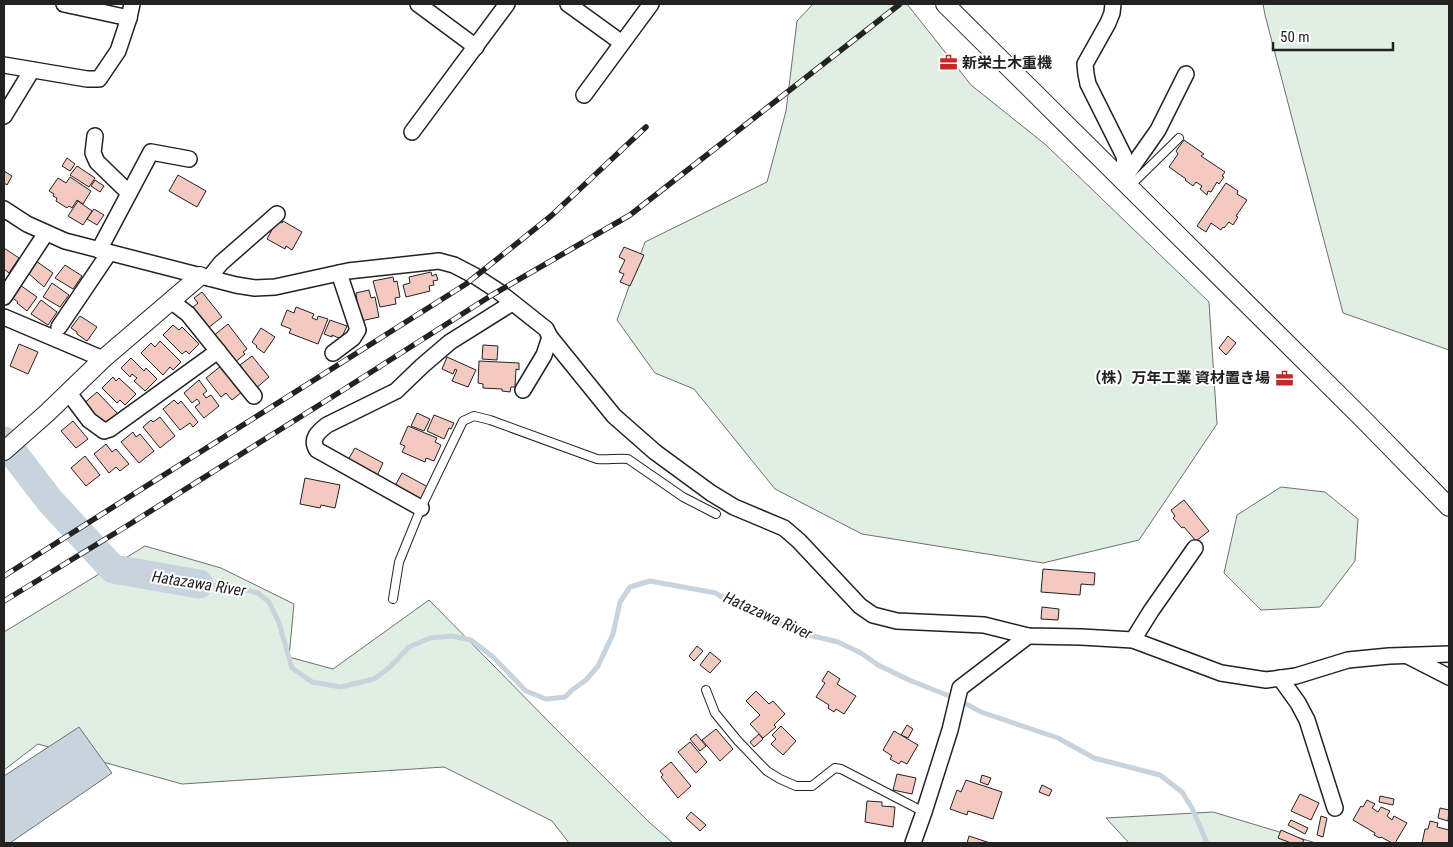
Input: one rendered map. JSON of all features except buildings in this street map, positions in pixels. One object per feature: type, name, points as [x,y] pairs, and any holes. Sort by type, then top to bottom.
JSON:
[{"type":"street","points":[[4,65],[87,80],[99,79],[118,51],[131,11],[64,4]]},
{"type":"street","points":[[418,4],[476,47]]},
{"type":"street","points":[[412,132],[507,4]]},
{"type":"street","points":[[568,4],[622,43]]},
{"type":"street","points":[[584,95],[651,4]]},
{"type":"street","points":[[945,4],[1449,506]]},
{"type":"street","points":[[1113,4],[1112,14],[1108,23],[1085,64],[1088,84],[1126,162],[1123,168],[1123,181]]},
{"type":"street","points":[[4,116],[32,70]]},
{"type":"street","points":[[1123,181],[1158,130],[1186,74]]},
{"type":"street","points":[[95,136],[93,153],[97,162],[129,193]]},
{"type":"street","points":[[58,327],[104,252],[129,193],[148,157],[152,152],[189,159]]},
{"type":"street","points":[[4,451],[103,359],[171,301],[204,277],[277,214]]},
{"type":"street","points":[[6,217],[65,241],[236,286],[255,288],[275,287],[339,273],[416,263],[439,261],[454,265],[498,291],[546,329],[550,337],[614,416],[655,452],[711,493],[734,507],[784,528],[800,541],[860,606],[873,615],[898,621],[984,625],[1028,636],[1133,640],[1221,673],[1266,680],[1296,676],[1348,660],[1406,655],[1449,654]]},
{"type":"street","points":[[4,297],[46,233]]},
{"type":"street","points":[[333,352],[353,338],[358,330],[339,273]]},
{"type":"street","points":[[171,301],[188,314],[254,396]]},
{"type":"street","points":[[421,508],[317,450],[314,445],[315,438],[318,432],[327,426],[396,391],[450,342],[512,303]]},
{"type":"street","points":[[4,317],[103,359]]},
{"type":"street","points":[[523,390],[544,355],[550,337]]},
{"type":"street","points":[[68,392],[89,420],[104,432],[218,351]]},
{"type":"street","points":[[1133,640],[1194,548]]},
{"type":"street","points":[[913,843],[950,730],[960,688],[1028,636]]},
{"type":"street","points":[[1406,655],[1449,677]]},
{"type":"street","points":[[1280,678],[1298,703],[1307,720],[1335,808]]},
{"type":"lane","points":[[1123,181],[1179,138]]},
{"type":"lane","points":[[393,599],[399,562],[421,508],[464,420],[474,416],[485,418],[597,458],[612,460],[628,459],[683,497],[716,514]]},
{"type":"lane","points":[[706,690],[715,713],[738,741],[767,771],[780,779],[796,786],[812,786],[835,768],[841,769],[924,812]]},
{"type":"green space","points":[[813,4],[907,4],[971,85],[1046,145],[1209,302],[1217,424],[1139,540],[1043,563],[862,534],[775,489],[694,389],[655,373],[617,320],[645,242],[767,182],[786,111],[797,21]]},
{"type":"green space","points":[[1263,4],[1449,4],[1449,350],[1343,313]]},
{"type":"green space","points":[[1281,487],[1325,492],[1358,519],[1355,561],[1320,607],[1261,610],[1224,573],[1237,515]]},
{"type":"green space","points":[[145,546],[221,568],[294,604],[289,657],[333,669],[429,600],[650,823],[673,843],[569,843],[552,821],[444,767],[182,784],[38,744],[4,770],[4,632]]},
{"type":"green space","points":[[1213,812],[1316,843],[1129,843],[1106,818]]},
{"type":"shaded area","points":[[79,727],[112,773],[10,843],[4,843],[4,776]]},
{"type":"waterway","name":"Hatazawa River","points":[[4,441],[50,501],[113,569],[199,584]]},
{"type":"waterway","name":"Hatazawa River","points":[[199,584],[239,588],[258,593],[269,602],[279,623],[292,668],[312,682],[341,687],[374,679],[390,667],[409,647],[430,638],[452,636],[471,640],[493,657],[526,691],[546,699],[565,697],[586,680],[598,666],[613,634],[620,602],[630,587],[650,581],[716,593],[720,596],[742,602],[785,626],[805,634],[838,642],[861,653],[878,665],[909,680],[957,699],[981,712],[1058,738],[1094,758],[1160,775],[1182,792],[1192,808],[1207,843]]},
{"type":"railway","points":[[4,601],[130,524],[492,295],[630,215],[900,4]]},
{"type":"railway","points":[[4,576],[466,284],[551,216],[646,127]]},
{"type":"place","name":"新栄土木重機","points":[[948,63]]},
{"type":"place","name":"（株）万年工業 資材置き場","points":[[1284,378]]}]
